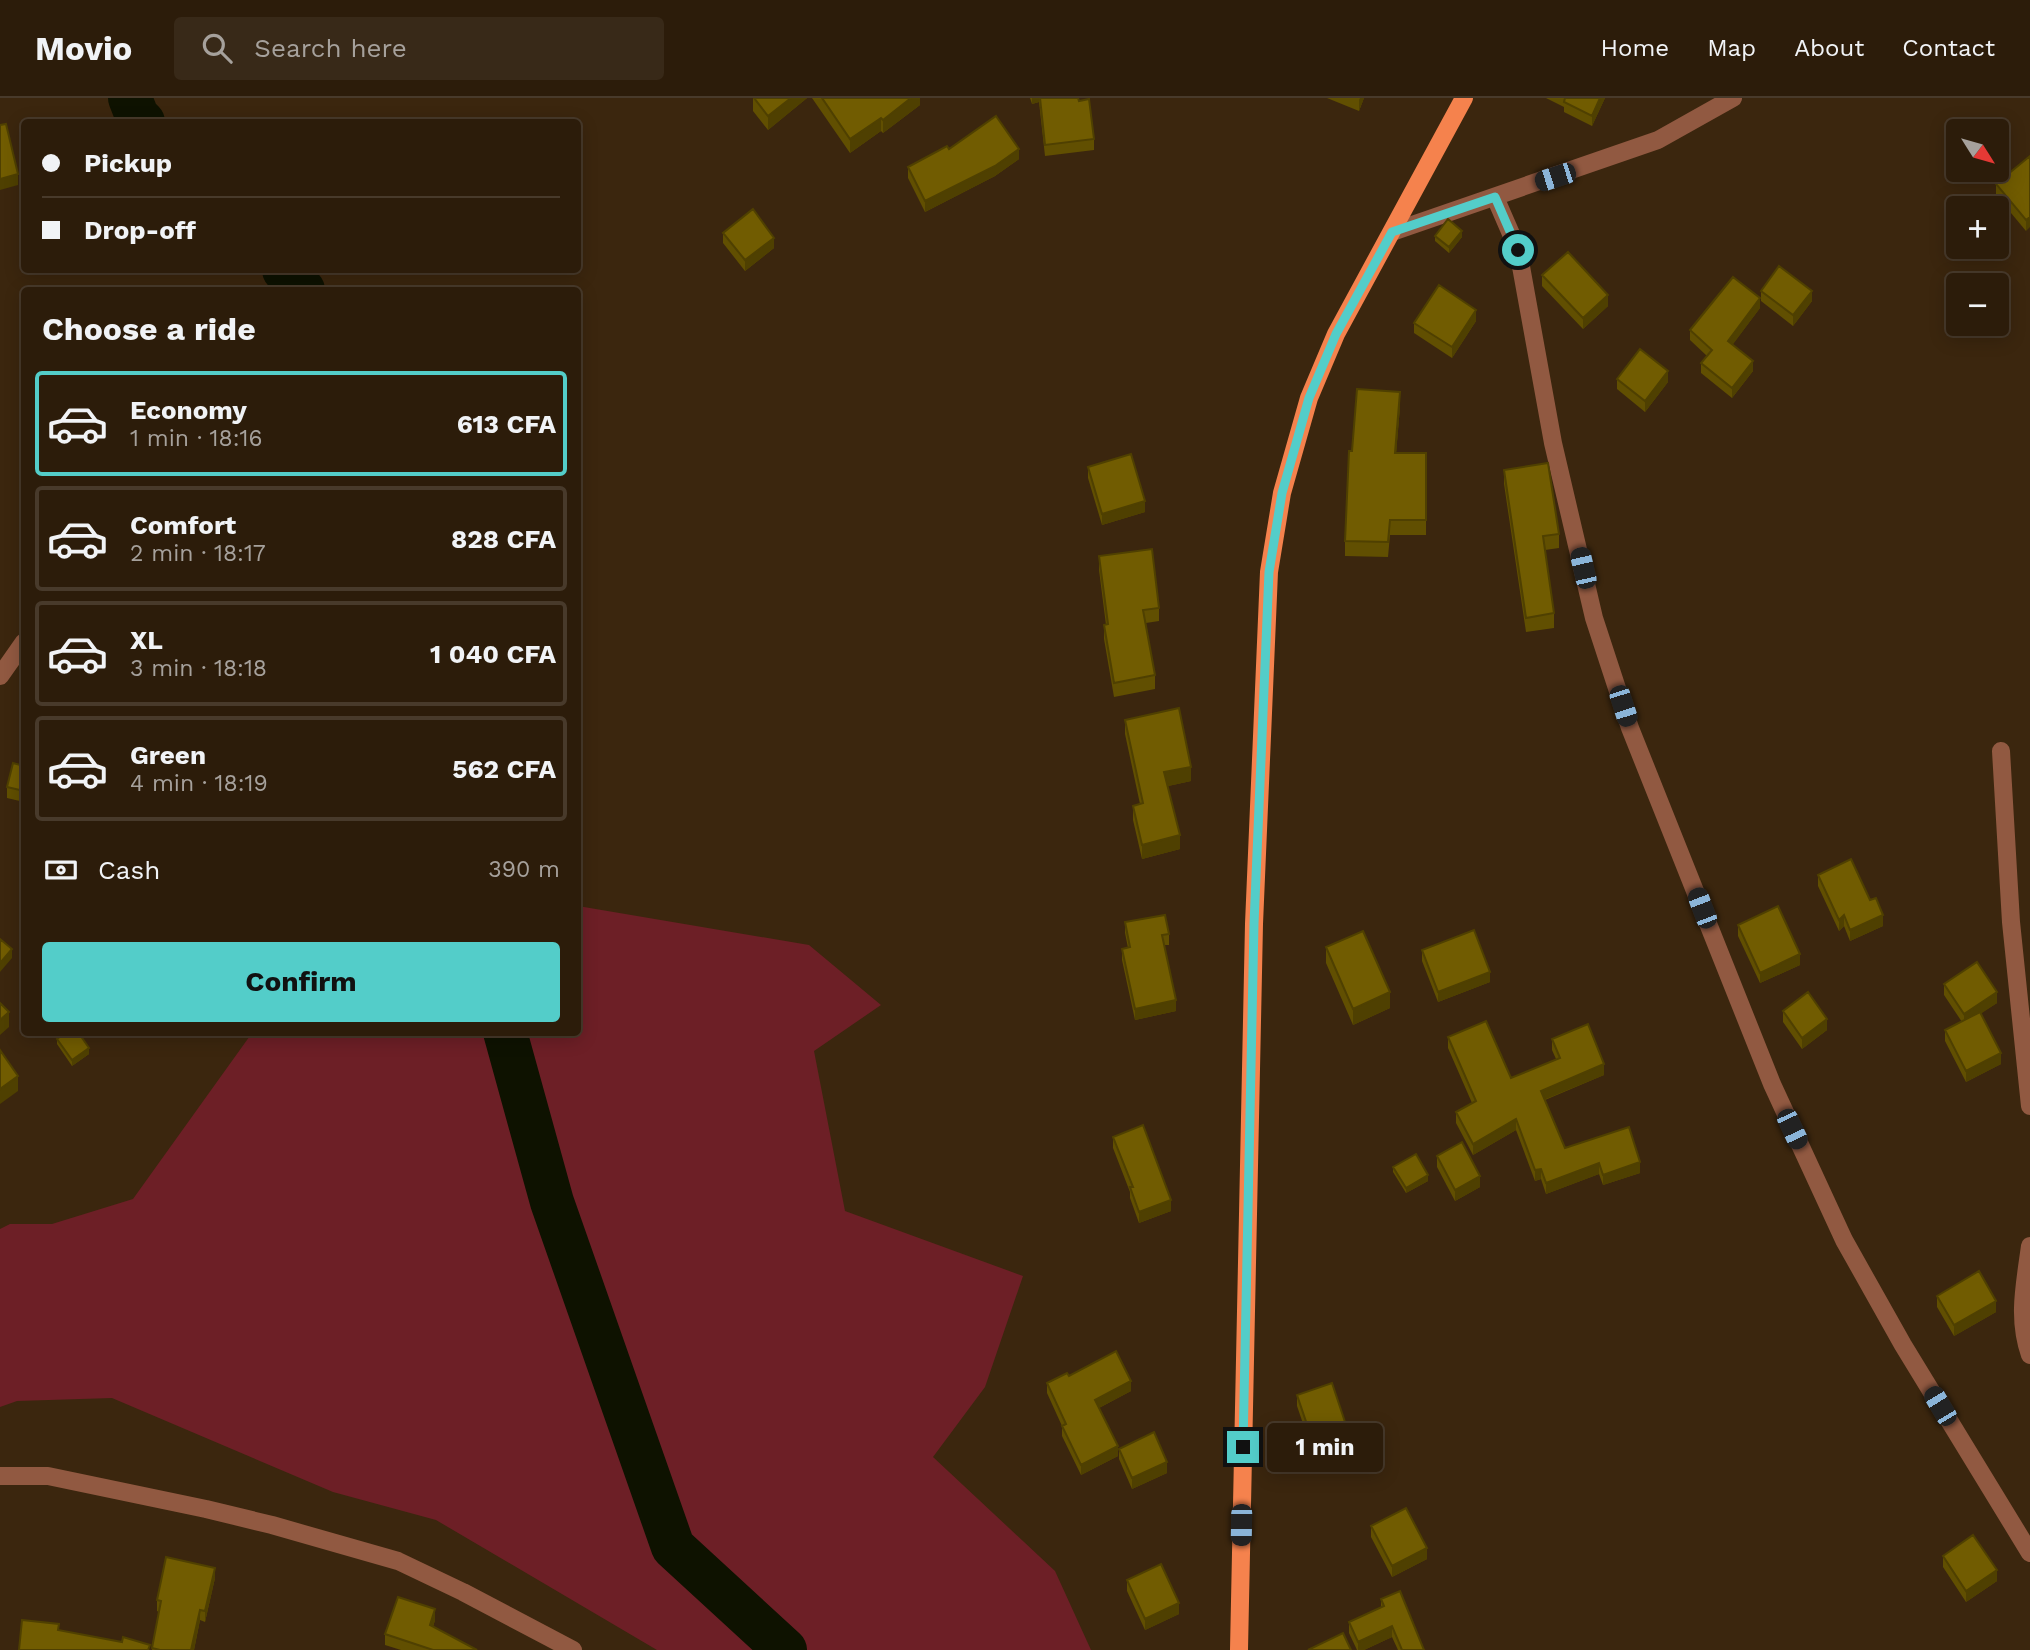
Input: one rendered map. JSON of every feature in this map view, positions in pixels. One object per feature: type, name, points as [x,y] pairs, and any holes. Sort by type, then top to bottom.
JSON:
[{"type":"main road","points":[[1239,1650],[1254,924],[1269,572],[1282,493],[1309,398],[1336,334],[1464,98]]},
{"type":"street","points":[[1392,232],[1658,140],[1733,98]]},
{"type":"street","points":[[1495,197],[1518,250],[1553,443],[1594,618],[1630,729],[1772,1084],[1844,1240],[1903,1345],[2030,1553]]},
{"type":"street","points":[[0,676],[21,646]]},
{"type":"street","points":[[2001,751],[2011,922],[2030,1106]]},
{"type":"street","points":[[2030,1246],[2022,1302],[2023,1336],[2030,1355]]},
{"type":"street","points":[[0,1476],[48,1476],[180,1503],[272,1525],[398,1561],[573,1650]]},
{"type":"shaded area","points":[[581,907],[809,945],[881,1005],[814,1051],[845,1211],[1023,1276],[985,1387],[933,1457],[1055,1571],[1091,1650],[657,1650],[436,1520],[333,1492],[112,1398],[17,1401],[0,1407],[0,1229],[10,1224],[52,1224],[133,1199],[250,1036],[581,1036]]},
{"type":"building","points":[[754,98],[791,98],[768,116]]},
{"type":"building","points":[[822,98],[911,98],[883,120],[881,118],[850,139]]},
{"type":"building","points":[[1040,98],[1078,98],[1079,101],[1089,99],[1094,139],[1045,145]]},
{"type":"building","points":[[1565,98],[1600,98],[1592,116],[1564,102]]},
{"type":"building","points":[[996,116],[1019,149],[995,166],[925,201],[908,167],[947,146],[949,149]]},
{"type":"building","points":[[6,124],[18,174],[0,179],[0,125]]},
{"type":"building","points":[[2030,156],[2030,217],[2026,220],[2009,196],[1996,184],[2009,182],[2009,173]]},
{"type":"building","points":[[753,209],[774,238],[745,260],[723,233]]},
{"type":"building","points":[[1448,219],[1462,231],[1449,247],[1435,236]]},
{"type":"building","points":[[1568,252],[1608,295],[1583,318],[1542,275]]},
{"type":"building","points":[[1779,266],[1812,291],[1793,315],[1761,291]]},
{"type":"building","points":[[1733,277],[1760,298],[1728,341],[1753,361],[1732,388],[1701,363],[1712,350],[1690,330]]},
{"type":"building","points":[[1439,285],[1476,310],[1452,347],[1414,323]]},
{"type":"building","points":[[1640,349],[1668,371],[1645,401],[1617,379]]},
{"type":"building","points":[[1357,389],[1400,392],[1395,453],[1426,453],[1426,520],[1390,520],[1388,542],[1345,541],[1349,451],[1352,451]]},
{"type":"building","points":[[1131,454],[1145,501],[1102,514],[1088,467]]},
{"type":"building","points":[[1548,463],[1559,534],[1543,536],[1554,613],[1526,618],[1504,470]]},
{"type":"building","points":[[1152,549],[1159,608],[1143,610],[1155,675],[1114,683],[1104,625],[1108,624],[1099,556]]},
{"type":"building","points":[[1179,708],[1191,767],[1164,772],[1180,835],[1142,845],[1133,806],[1143,803],[1125,720]]},
{"type":"building","points":[[13,763],[21,765],[21,790],[7,787]]},
{"type":"building","points":[[1851,859],[1870,900],[1876,898],[1883,915],[1850,930],[1844,915],[1839,920],[1818,875]]},
{"type":"building","points":[[1778,906],[1800,954],[1760,973],[1738,925]]},
{"type":"building","points":[[1165,915],[1169,934],[1162,935],[1176,1000],[1135,1009],[1122,949],[1130,947],[1125,922]]},
{"type":"building","points":[[1474,930],[1490,972],[1438,992],[1422,950]]},
{"type":"building","points":[[1363,931],[1390,992],[1353,1009],[1326,947]]},
{"type":"building","points":[[0,939],[12,949],[0,963]]},
{"type":"building","points":[[1977,962],[1997,992],[1964,1014],[1944,984]]},
{"type":"building","points":[[1808,992],[1827,1019],[1802,1038],[1783,1011]]},
{"type":"building","points":[[0,1003],[9,1012],[0,1020]]},
{"type":"building","points":[[1980,1012],[2001,1053],[1966,1071],[1945,1030]]},
{"type":"building","points":[[1486,1021],[1511,1078],[1560,1058],[1552,1039],[1588,1024],[1604,1064],[1541,1091],[1565,1148],[1629,1127],[1640,1162],[1603,1175],[1599,1163],[1546,1183],[1541,1169],[1535,1170],[1516,1119],[1473,1144],[1456,1112],[1476,1101],[1448,1037]]},
{"type":"building","points":[[61,1036],[81,1036],[89,1048],[72,1060],[57,1039]]},
{"type":"building","points":[[0,1050],[18,1076],[0,1089]]},
{"type":"building","points":[[1143,1125],[1171,1200],[1139,1212],[1130,1187],[1133,1187],[1113,1137]]},
{"type":"building","points":[[1462,1142],[1480,1176],[1455,1190],[1437,1156]]},
{"type":"building","points":[[1416,1154],[1428,1175],[1406,1188],[1393,1167]]},
{"type":"building","points":[[1979,1271],[1996,1301],[1954,1325],[1937,1296]]},
{"type":"building","points":[[1116,1351],[1131,1381],[1095,1400],[1118,1446],[1081,1465],[1062,1426],[1066,1424],[1047,1383],[1067,1373],[1069,1376]]},
{"type":"building","points":[[1332,1383],[1350,1437],[1315,1448],[1297,1395]]},
{"type":"building","points":[[1154,1432],[1167,1462],[1132,1478],[1119,1449]]},
{"type":"building","points":[[1406,1508],[1427,1548],[1392,1566],[1371,1526]]},
{"type":"building","points":[[1973,1535],[1997,1570],[1966,1591],[1943,1556]]},
{"type":"building","points":[[166,1557],[215,1568],[205,1611],[200,1610],[191,1650],[152,1648],[161,1601],[157,1600]]},
{"type":"building","points":[[1161,1564],[1179,1603],[1145,1619],[1127,1580]]},
{"type":"building","points":[[1400,1591],[1424,1650],[1402,1650],[1392,1626],[1358,1642],[1349,1622],[1384,1606],[1381,1599]]},
{"type":"building","points":[[398,1597],[435,1609],[430,1625],[477,1650],[433,1650],[385,1634]]},
{"type":"building","points":[[22,1620],[59,1624],[58,1630],[122,1642],[123,1637],[150,1645],[148,1650],[19,1650]]},
{"type":"building","points":[[1343,1633],[1351,1650],[1308,1650]]},
{"type":"waterway","points":[[130,98],[140,119]]},
{"type":"waterway","points":[[287,273],[300,287]]},
{"type":"waterway","points":[[506,1036],[552,1202],[673,1547],[785,1650]]},
{"type":"route","points":[[1243,1447],[1254,924],[1269,572],[1282,493],[1309,398],[1336,334],[1392,232],[1495,197],[1518,250]]}]
